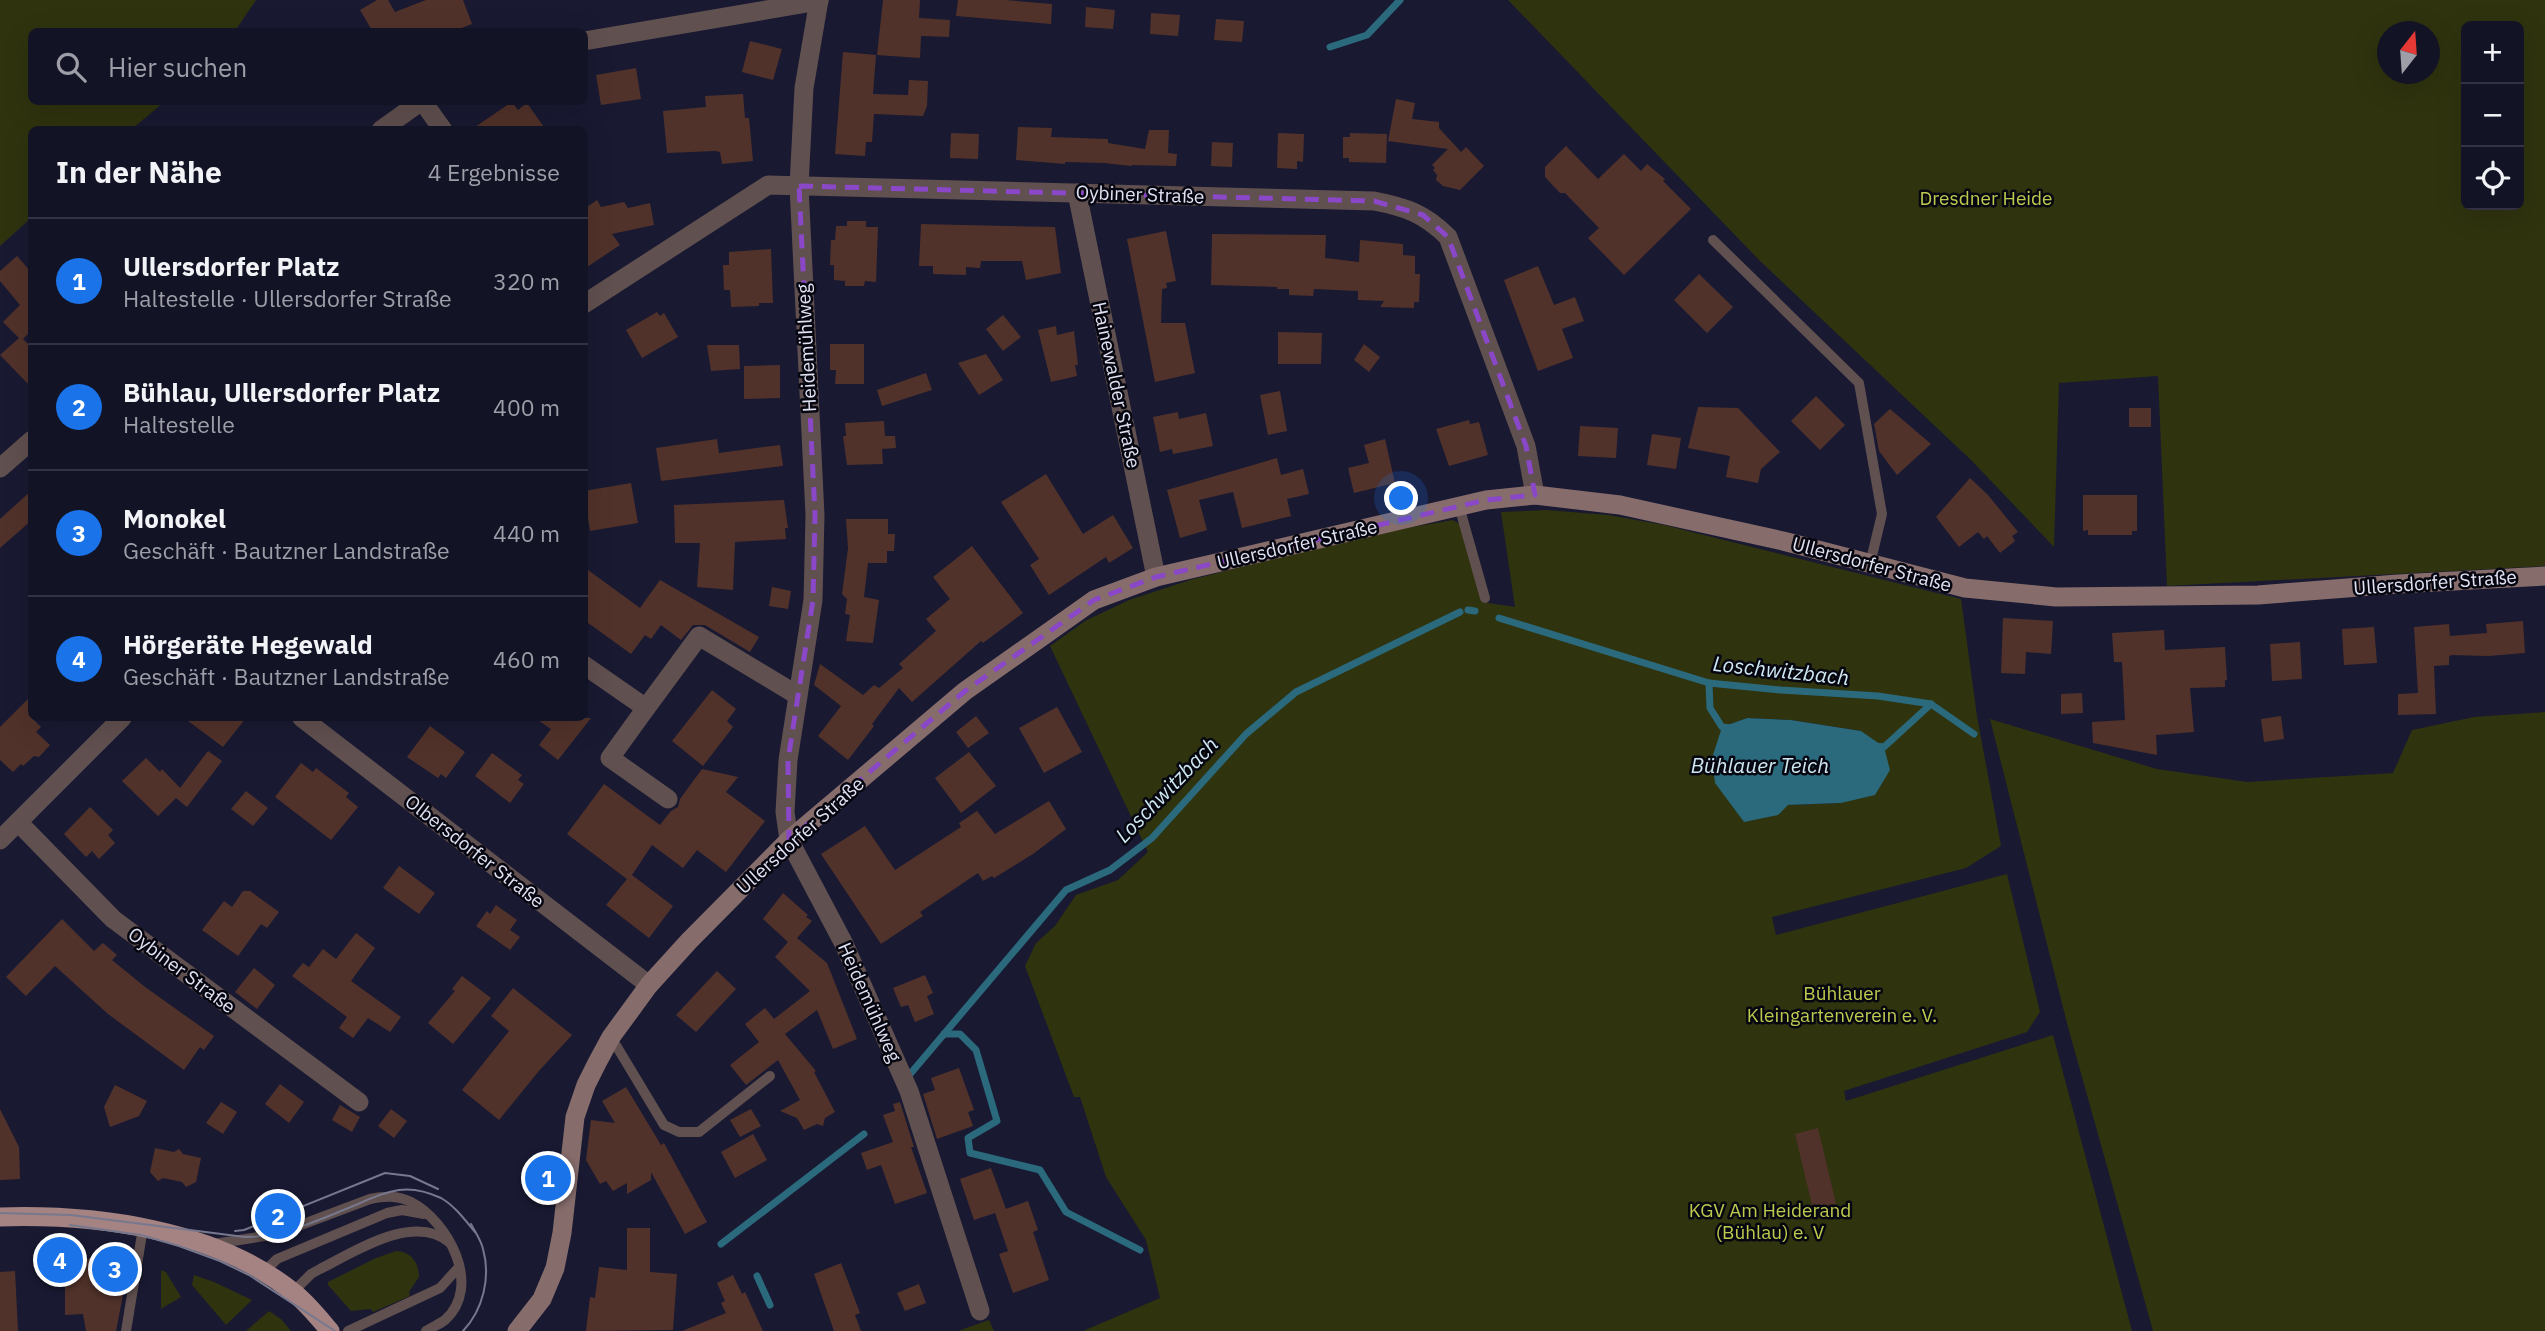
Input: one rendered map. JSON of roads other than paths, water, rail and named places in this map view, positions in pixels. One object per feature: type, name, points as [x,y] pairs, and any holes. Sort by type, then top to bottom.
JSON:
[{"type":"main road","name":"Ullersdorfer Straße","points":[[517,1331],[542,1299],[555,1268],[562,1233],[575,1117],[586,1085],[611,1037],[649,985],[789,840],[964,691],[1094,600],[1156,577],[1486,500],[1535,495],[1580,499],[1664,514],[1965,589],[2056,597],[2258,595],[2398,583],[2545,576]]},
{"type":"main road","points":[[0,1217],[73,1219],[143,1227],[206,1245],[264,1272],[293,1292],[330,1331]]},
{"type":"street","points":[[588,40],[819,0]]},
{"type":"street","name":"Heidemühlweg","points":[[819,0],[804,88],[799,186],[815,514],[813,600],[788,760],[785,812],[789,840],[844,944],[909,1091],[980,1311]]},
{"type":"street","points":[[387,126],[417,105]]},
{"type":"street","points":[[423,105],[440,126]]},
{"type":"street","name":"Oybiner Straße","points":[[588,301],[768,185],[1374,201],[1398,205],[1423,215],[1448,237],[1526,446],[1535,495]]},
{"type":"street","name":"Hainewalder Straße","points":[[1077,192],[1156,577]]},
{"type":"street","points":[[0,468],[28,444]]},
{"type":"street","points":[[668,799],[610,758],[699,636],[797,695]]},
{"type":"street","points":[[588,668],[646,708]]},
{"type":"street","points":[[0,840],[119,721]]},
{"type":"street","name":"Olbersdorfer Straße","points":[[306,721],[649,985]]},
{"type":"street","name":"Oybiner Straße","points":[[18,822],[113,919],[359,1102]]},
{"type":"lane","points":[[1713,240],[1858,383],[1882,514],[1870,564]]},
{"type":"lane","points":[[1459,506],[1485,598]]},
{"type":"lane","points":[[611,1037],[664,1125],[679,1132],[699,1132],[770,1076]]},
{"type":"lane","points":[[206,1245],[277,1234],[370,1199],[385,1196],[411,1202],[444,1230],[457,1253],[459,1267],[459,1295],[444,1320],[426,1331]]},
{"type":"lane","points":[[264,1272],[277,1259],[387,1213],[415,1211],[433,1219]]},
{"type":"lane","points":[[126,1331],[143,1227]]},
{"type":"lane","points":[[293,1292],[320,1269],[396,1234],[421,1230],[442,1236],[452,1244]]},
{"type":"lane","points":[[348,1331],[440,1288],[459,1267]]},
{"type":"water","name":"Bühlauer Teich","points":[[1747,718],[1791,720],[1861,731],[1884,747],[1890,770],[1875,795],[1841,803],[1788,805],[1778,815],[1744,822],[1715,783],[1712,758],[1722,727]]},
{"type":"waterway","points":[[1330,47],[1367,35],[1400,0]]},
{"type":"waterway","name":"Loschwitzbach","points":[[1468,610],[1475,611]]},
{"type":"waterway","name":"Loschwitzbach","points":[[911,1073],[1066,890],[1110,870],[1152,838],[1246,734],[1296,692],[1460,612]]},
{"type":"waterway","name":"Loschwitzbach","points":[[1499,618],[1709,683],[1878,696],[1931,704],[1974,734]]},
{"type":"waterway","points":[[1709,683],[1710,708],[1722,727],[1731,728]]},
{"type":"waterway","points":[[1875,746],[1884,747],[1931,704]]},
{"type":"waterway","points":[[944,1034],[960,1034],[976,1050],[997,1121],[968,1138],[970,1153],[1040,1170],[1066,1212],[1140,1250]]},
{"type":"waterway","name":"Loschwitzbach","points":[[721,1244],[864,1134]]},
{"type":"waterway","points":[[757,1276],[770,1305]]},
{"type":"tram line","points":[[235,1231],[244,1230],[385,1173],[410,1176],[438,1189]]},
{"type":"tram line","points":[[0,1213],[71,1215],[245,1237],[274,1234],[303,1226],[383,1194],[410,1190],[431,1194],[446,1201],[475,1232]]},
{"type":"tram line","points":[[463,1331],[476,1313],[484,1293],[486,1271],[483,1249],[471,1224]]},
{"type":"tram line","points":[[70,1225],[141,1235],[220,1261],[249,1275],[335,1331]]},
{"type":"place","name":"Ullersdorfer Platz","points":[[548,1178]]},
{"type":"place","name":"Bühlau, Ullersdorfer Platz","points":[[278,1216]]},
{"type":"place","name":"Hörgeräte Hegewald","points":[[60,1260]]},
{"type":"place","name":"Monokel","points":[[115,1269]]},
{"type":"park label","name":"Dresdner Heide","points":[[1986,198]]},
{"type":"park label","name":"Bühlauer Kleingartenverein e. V.","points":[[1842,1004]]},
{"type":"park label","name":"KGV Am Heiderand (Bühlau) e. V","points":[[1770,1221]]}]
